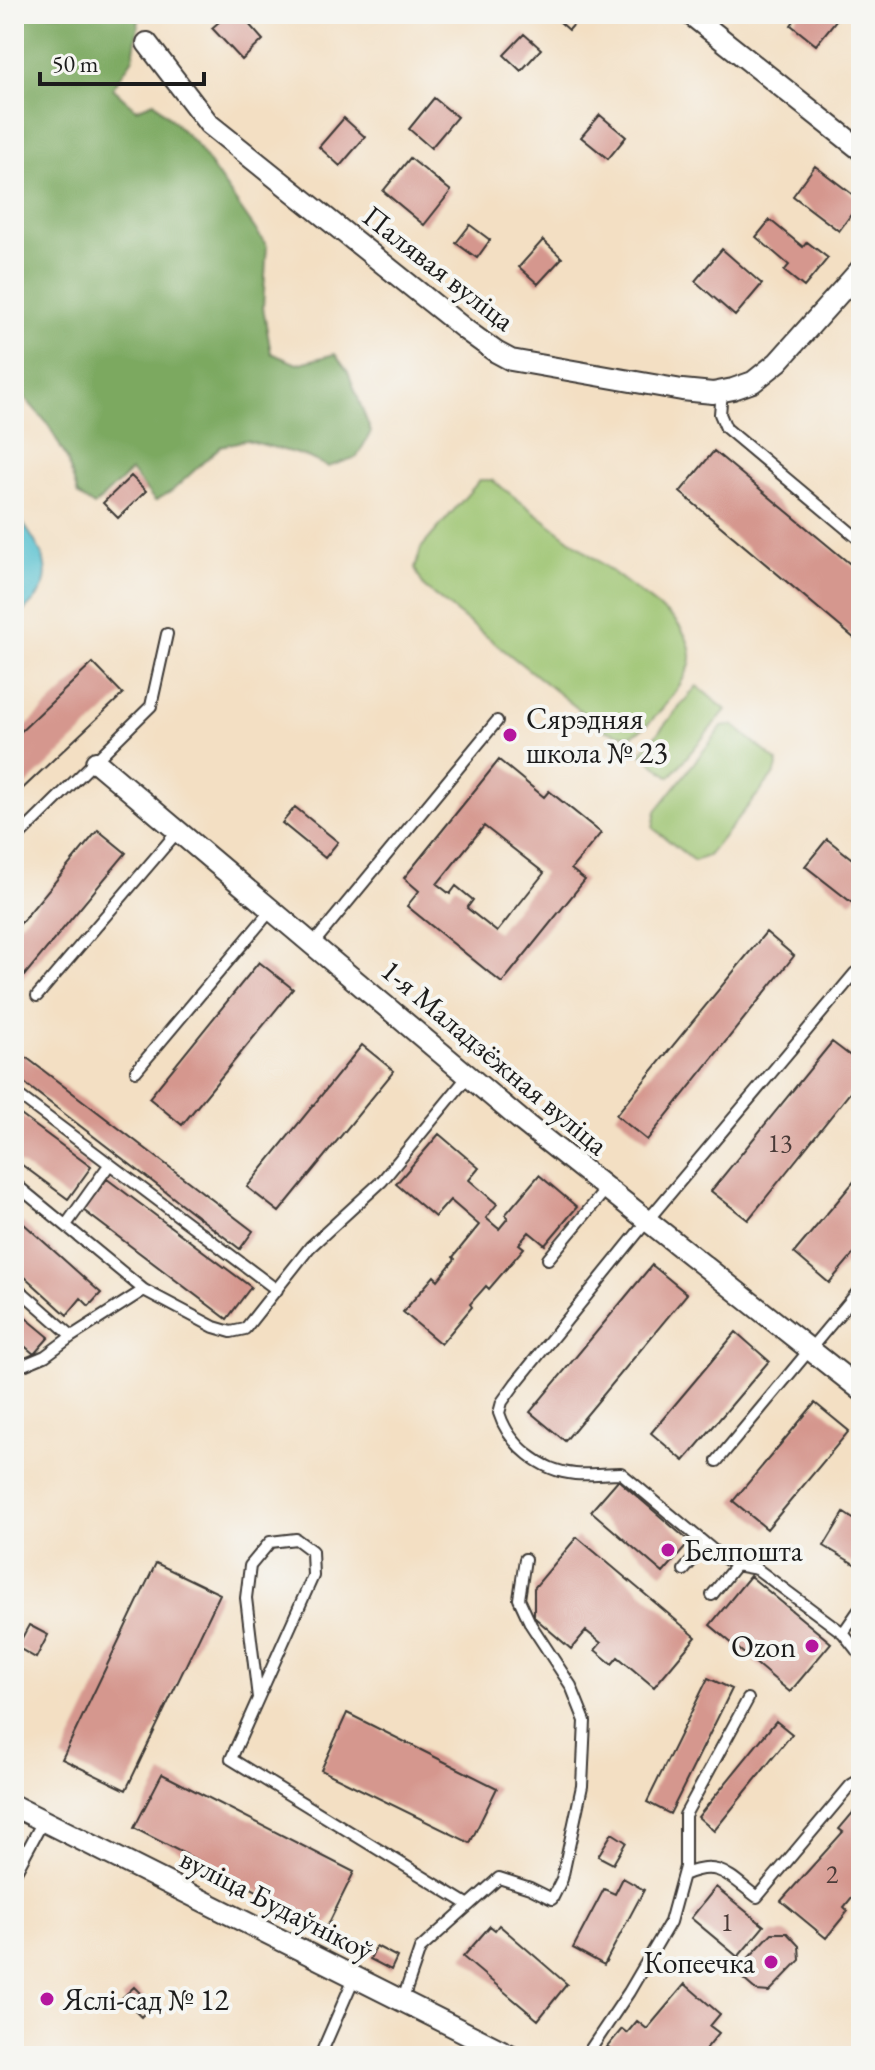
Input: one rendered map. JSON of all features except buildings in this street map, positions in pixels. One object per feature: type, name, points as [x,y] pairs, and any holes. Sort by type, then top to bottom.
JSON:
[{"type":"street","points":[[690,14],[861,150]]},
{"type":"street","name":"Палявая вуліца","points":[[147,43],[209,124],[496,352],[511,360],[682,390],[722,391],[753,382],[769,370],[861,269]]},
{"type":"street","name":"1-я Маладзёжная вуліца","points":[[96,762],[523,1122],[861,1390]]},
{"type":"street","name":"вуліца Будаўнікоў","points":[[14,1806],[512,2056]]},
{"type":"lane","points":[[722,391],[720,416],[726,428],[861,541]]},
{"type":"lane","points":[[14,841],[151,706],[167,634]]},
{"type":"lane","points":[[313,944],[497,721]]},
{"type":"lane","points":[[37,996],[178,831]]},
{"type":"lane","points":[[136,1071],[272,909]]},
{"type":"lane","points":[[861,978],[855,973],[647,1221],[515,1384],[502,1402],[499,1413],[511,1437],[539,1462],[576,1474],[621,1473],[705,1545],[736,1565],[757,1569],[843,1633],[861,1656]]},
{"type":"lane","points":[[14,1183],[144,1290],[214,1327],[231,1332],[245,1329],[310,1247],[382,1181],[469,1075]]},
{"type":"lane","points":[[14,1092],[277,1290]]},
{"type":"lane","points":[[66,1225],[109,1165]]},
{"type":"lane","points":[[548,1259],[607,1188]]},
{"type":"lane","points":[[14,1285],[72,1336]]},
{"type":"lane","points":[[717,1461],[861,1288]]},
{"type":"lane","points":[[14,1369],[45,1356],[144,1290]]},
{"type":"lane","points":[[258,1698],[246,1598],[250,1566],[270,1542],[296,1539],[312,1551],[313,1576],[231,1759],[469,1905]]},
{"type":"lane","points":[[684,1570],[705,1545]]},
{"type":"lane","points":[[402,2002],[420,1949],[499,1878],[552,1899],[562,1879],[582,1786],[585,1721],[571,1686],[531,1625],[519,1599],[525,1559]]},
{"type":"lane","points":[[712,1595],[736,1565]]},
{"type":"lane","points":[[843,1633],[861,1607]]},
{"type":"lane","points":[[586,2056],[629,1992],[670,1922],[683,1875],[685,1815],[748,1699]]},
{"type":"lane","points":[[683,1875],[706,1867],[718,1868],[757,1897],[851,1785],[861,1779]]},
{"type":"lane","points":[[14,1875],[43,1821]]},
{"type":"lane","points":[[320,2056],[354,1978]]},
{"type":"green space","points":[[14,14],[140,14],[133,58],[113,88],[136,109],[154,102],[194,142],[267,246],[263,307],[271,353],[297,364],[335,354],[348,372],[371,432],[357,457],[328,467],[305,456],[246,440],[221,446],[172,491],[155,501],[131,471],[94,506],[78,495],[67,459],[48,424],[24,397],[14,392]]},
{"type":"green space","points":[[480,480],[492,480],[674,619],[684,633],[691,659],[684,678],[657,715],[638,732],[627,735],[605,730],[424,587],[415,569],[421,548]]},
{"type":"green space","points":[[697,686],[726,710],[670,777],[641,753]]},
{"type":"green space","points":[[733,725],[778,762],[775,773],[708,856],[694,861],[653,828],[656,811],[723,726]]},
{"type":"water","points":[[14,510],[35,541],[46,575],[37,597],[14,620]]},
{"type":"place","name":"Сярэдняя школа № 23","points":[[510,735]]},
{"type":"place","name":"Белпошта","points":[[668,1550]]},
{"type":"place","name":"Ozon","points":[[812,1646]]},
{"type":"place","name":"Копеечка","points":[[771,1962]]},
{"type":"place","name":"Яслі-сад № 12","points":[[47,1999]]}]
